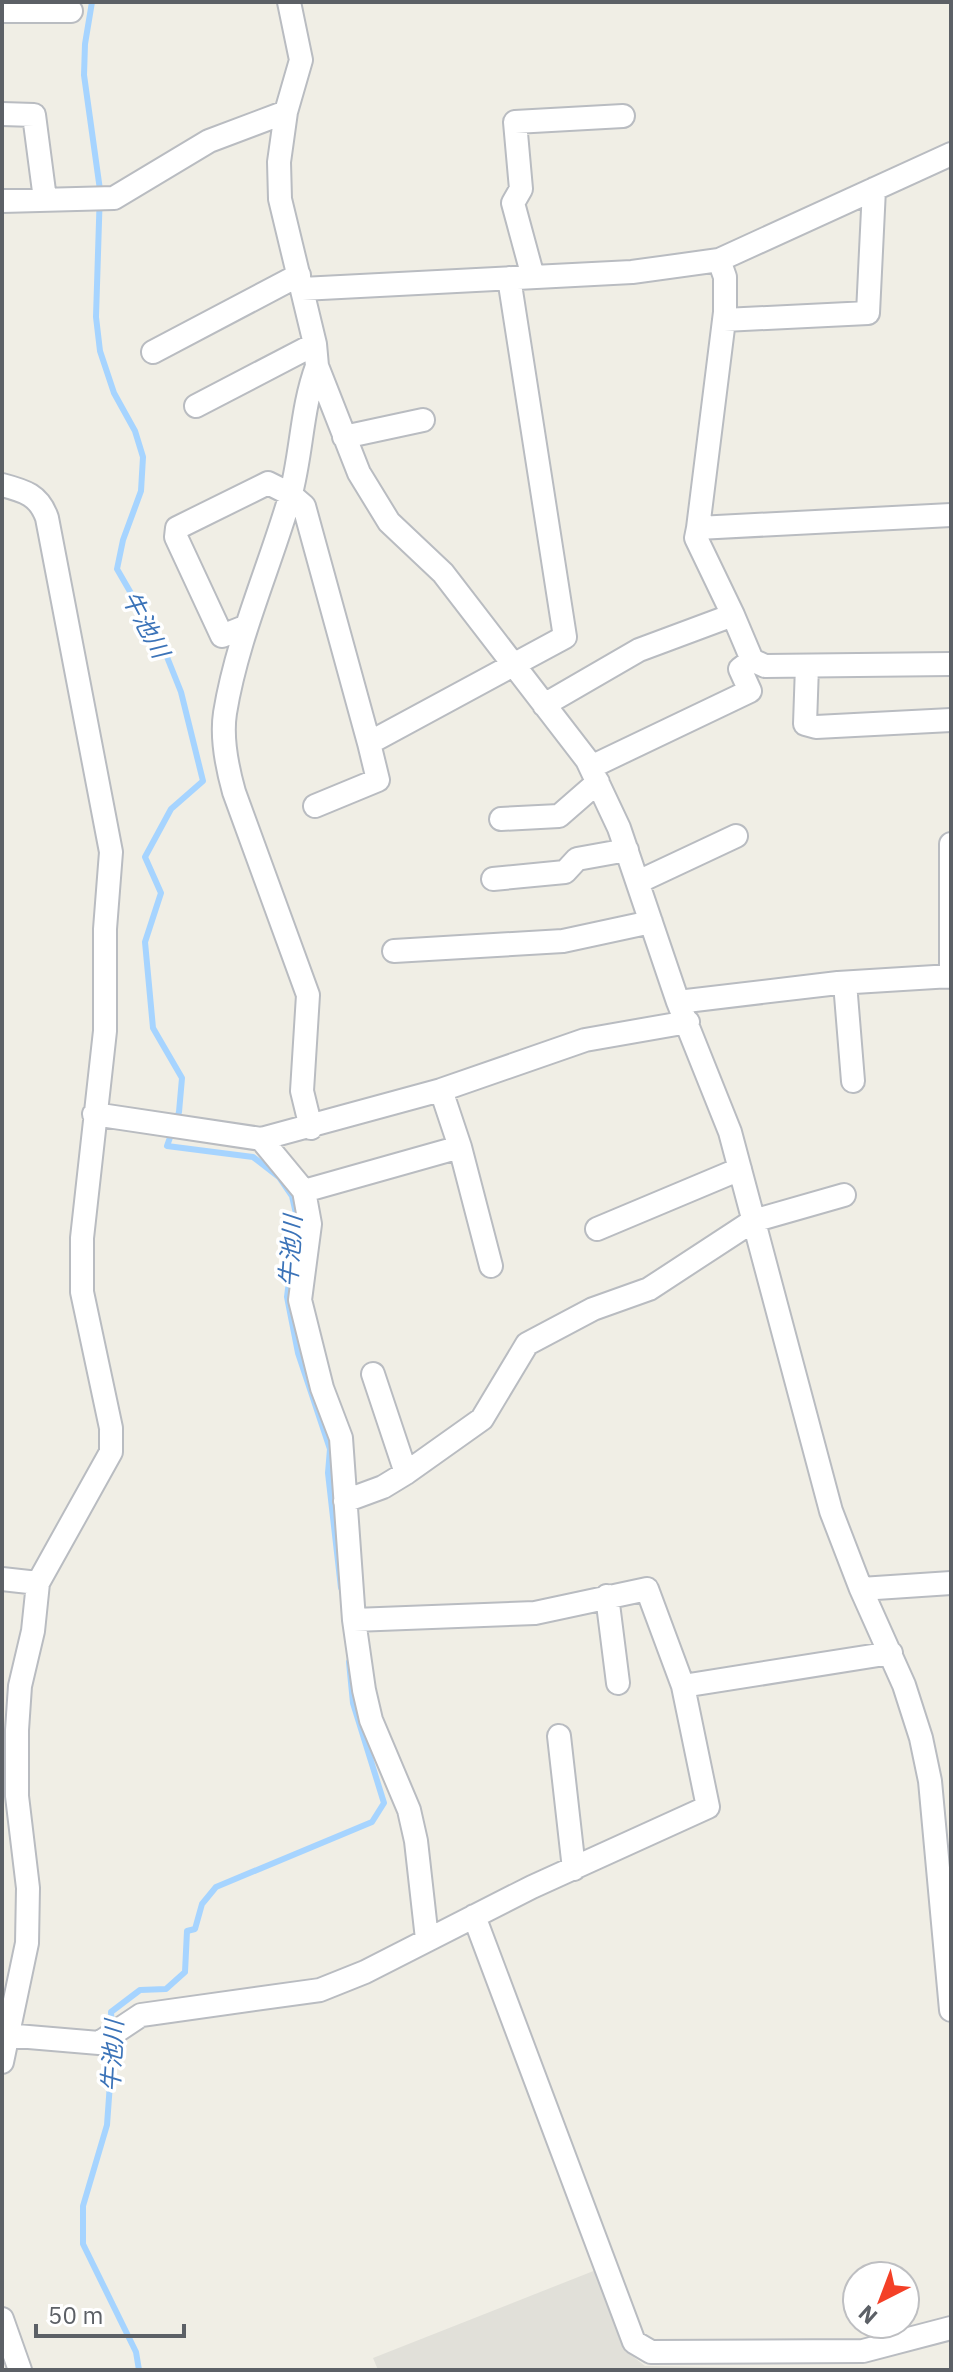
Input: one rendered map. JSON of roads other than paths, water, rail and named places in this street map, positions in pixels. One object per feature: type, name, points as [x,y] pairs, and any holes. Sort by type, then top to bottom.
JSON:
[{"type":"street","points":[[289,2],[301,60],[286,112],[279,162],[280,199],[316,355],[359,473],[389,522],[443,573],[544,705],[594,775],[627,850],[683,1012],[730,1132],[831,1511],[861,1589],[891,1653],[921,1738],[930,1781],[951,2010]]},
{"type":"street","points":[[2,11],[71,11]]},
{"type":"street","points":[[2,201],[114,198],[209,141],[286,112]]},
{"type":"street","points":[[2,114],[34,115],[45,199]]},
{"type":"street","points":[[533,277],[513,203],[521,189],[515,122],[623,116]]},
{"type":"street","points":[[153,352],[301,282],[632,272],[719,260],[951,154]]},
{"type":"street","points":[[724,320],[868,313],[874,189]]},
{"type":"street","points":[[719,260],[725,277],[724,320],[696,538],[752,660],[765,666],[951,664]]},
{"type":"street","points":[[369,743],[565,637],[509,278]]},
{"type":"street","points":[[196,406],[316,355]]},
{"type":"street","points":[[311,1128],[302,1091],[308,995],[248,836],[227,765],[224,716],[247,626],[290,494],[306,394],[316,355]]},
{"type":"street","points":[[344,437],[423,420]]},
{"type":"street","points":[[247,626],[222,636],[176,537],[177,528],[268,483],[290,494],[304,506],[378,780],[315,806]]},
{"type":"street","points":[[2,485],[41,502],[47,518],[111,852],[105,929],[105,1031],[82,1238],[82,1292],[111,1428],[111,1452],[38,1583],[33,1631],[20,1686],[17,1730],[17,1796],[28,1888],[27,1943],[5,2035],[2,2062]]},
{"type":"street","points":[[698,528],[951,515]]},
{"type":"street","points":[[544,705],[639,650],[733,615]]},
{"type":"street","points":[[501,819],[559,816],[594,775],[750,691],[740,669],[752,660]]},
{"type":"street","points":[[807,666],[805,724],[951,720]]},
{"type":"street","points":[[638,882],[736,836]]},
{"type":"street","points":[[94,1114],[261,1139],[311,1128],[441,1090],[585,1040],[683,1012],[845,983],[951,977],[951,844]]},
{"type":"street","points":[[493,879],[565,872],[577,859],[627,850]]},
{"type":"street","points":[[394,951],[563,941],[651,922]]},
{"type":"street","points":[[845,983],[853,1081]]},
{"type":"street","points":[[441,1090],[460,1147],[491,1266]]},
{"type":"street","points":[[261,1139],[304,1191],[310,1224],[300,1300],[322,1388],[341,1438],[354,1620],[371,1720],[409,1810],[416,1841],[427,1939]]},
{"type":"street","points":[[304,1191],[460,1147]]},
{"type":"street","points":[[597,1229],[740,1169]]},
{"type":"street","points":[[345,1501],[383,1487],[482,1419],[527,1344],[593,1309],[649,1289],[753,1221],[844,1195]]},
{"type":"street","points":[[373,1374],[406,1473]]},
{"type":"street","points":[[2,1579],[38,1583]]},
{"type":"street","points":[[861,1589],[951,1583]]},
{"type":"street","points":[[5,2035],[99,2043],[141,2015],[320,1990],[365,1972],[474,1916],[708,1807],[683,1686],[647,1589],[535,1613],[354,1620]]},
{"type":"street","points":[[607,1596],[618,1683]]},
{"type":"street","points":[[683,1686],[891,1653]]},
{"type":"street","points":[[559,1736],[574,1869]]},
{"type":"street","points":[[474,1916],[634,2342],[651,2352],[863,2351],[951,2328]]},
{"type":"street","points":[[2,2319],[20,2370]]},
{"type":"waterway","name":"牛池川","points":[[92,2],[84,75],[100,190],[96,317],[100,351],[114,393],[135,431],[143,457],[141,491],[123,540],[117,569],[165,652],[181,692],[203,781],[171,809],[145,857],[161,893],[145,942],[153,1028],[182,1078],[179,1112],[167,1146],[253,1157],[279,1177],[292,1196],[297,1218],[287,1297],[298,1353],[330,1449],[328,1473],[341,1588]]},
{"type":"waterway","name":"牛池川","points":[[112,2027],[111,2012],[140,1990],[166,1989],[185,1972],[187,1931],[195,1929],[202,1904],[216,1887],[372,1822],[384,1803],[353,1703],[349,1662]]},
{"type":"waterway","name":"牛池川","points":[[113,2042],[107,2125],[83,2206],[83,2244],[136,2352],[139,2370]]}]
